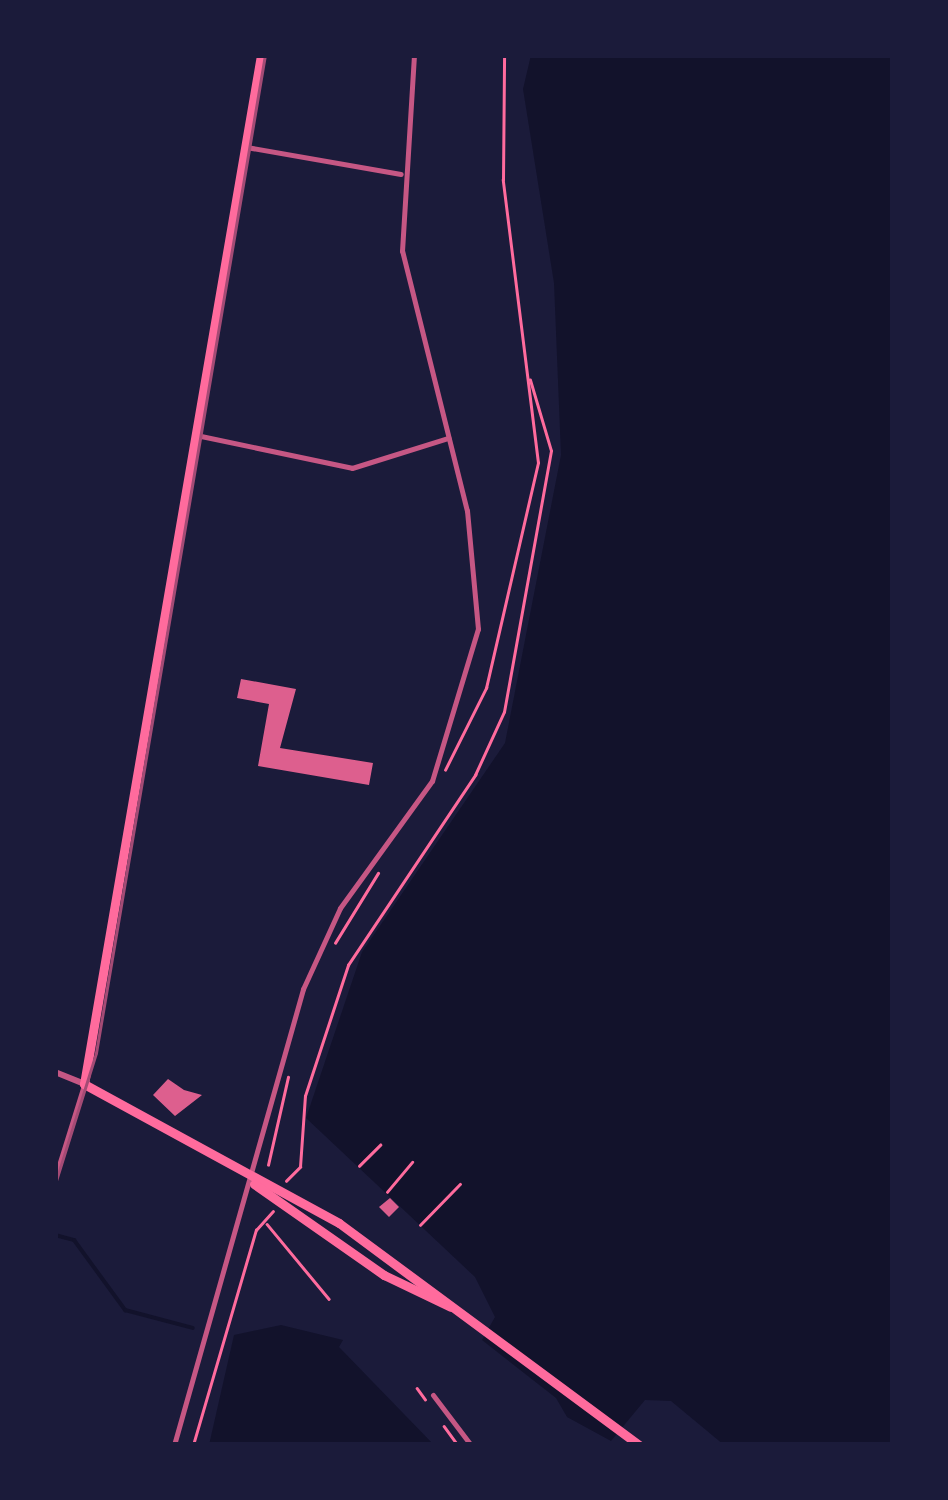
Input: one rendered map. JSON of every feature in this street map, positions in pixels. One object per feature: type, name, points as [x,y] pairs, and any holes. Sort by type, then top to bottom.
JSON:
[{"type":"main road","points":[[261,55],[84,1084],[249,1179],[338,1222],[487,1328],[639,1445]]},
{"type":"main road","points":[[249,1179],[276,1206],[472,1317]]},
{"type":"street","points":[[174,1445],[317,958],[340,908],[432,781],[467,687],[479,592],[448,438],[402,252],[402,174],[414,55]]},
{"type":"street","points":[[246,147],[402,174]]},
{"type":"street","points":[[196,435],[352,468],[448,438]]},
{"type":"street","points":[[55,1072],[84,1084],[55,1178]]},
{"type":"street","points":[[434,1394],[470,1445]]},
{"type":"path","points":[[439,782],[486,688],[538,463],[503,180],[504,55]]},
{"type":"path","points":[[334,946],[384,864]]},
{"type":"path","points":[[268,1166],[289,1072]]},
{"type":"path","points":[[287,1179],[300,1167],[303,1138]]},
{"type":"path","points":[[360,1166],[380,1146]]},
{"type":"path","points":[[387,1192],[412,1162]]},
{"type":"path","points":[[420,1225],[460,1184]]},
{"type":"path","points":[[193,1445],[265,1223],[276,1206]]},
{"type":"path","points":[[265,1223],[329,1299]]},
{"type":"shaded area","points":[[531,55],[893,55],[893,1445],[724,1445],[671,1401],[645,1400],[611,1441],[567,1417],[556,1398],[482,1340],[495,1317],[475,1277],[306,1118],[362,952],[505,743],[561,455],[554,283],[523,89]]},
{"type":"shaded area","points":[[281,1325],[343,1340],[339,1347],[434,1445],[209,1445],[234,1335]]},
{"type":"building","points":[[241,679],[296,689],[280,748],[373,763],[369,785],[258,766],[269,704],[237,698]]},
{"type":"building","points":[[168,1079],[184,1090],[202,1095],[175,1116],[153,1095]]},
{"type":"building","points":[[390,1198],[399,1207],[389,1217],[379,1207]]},
{"type":"waterway","points":[[55,1235],[74,1240],[125,1310],[193,1328]]},
{"type":"tram line","points":[[55,1184],[96,1053],[265,55]]}]
